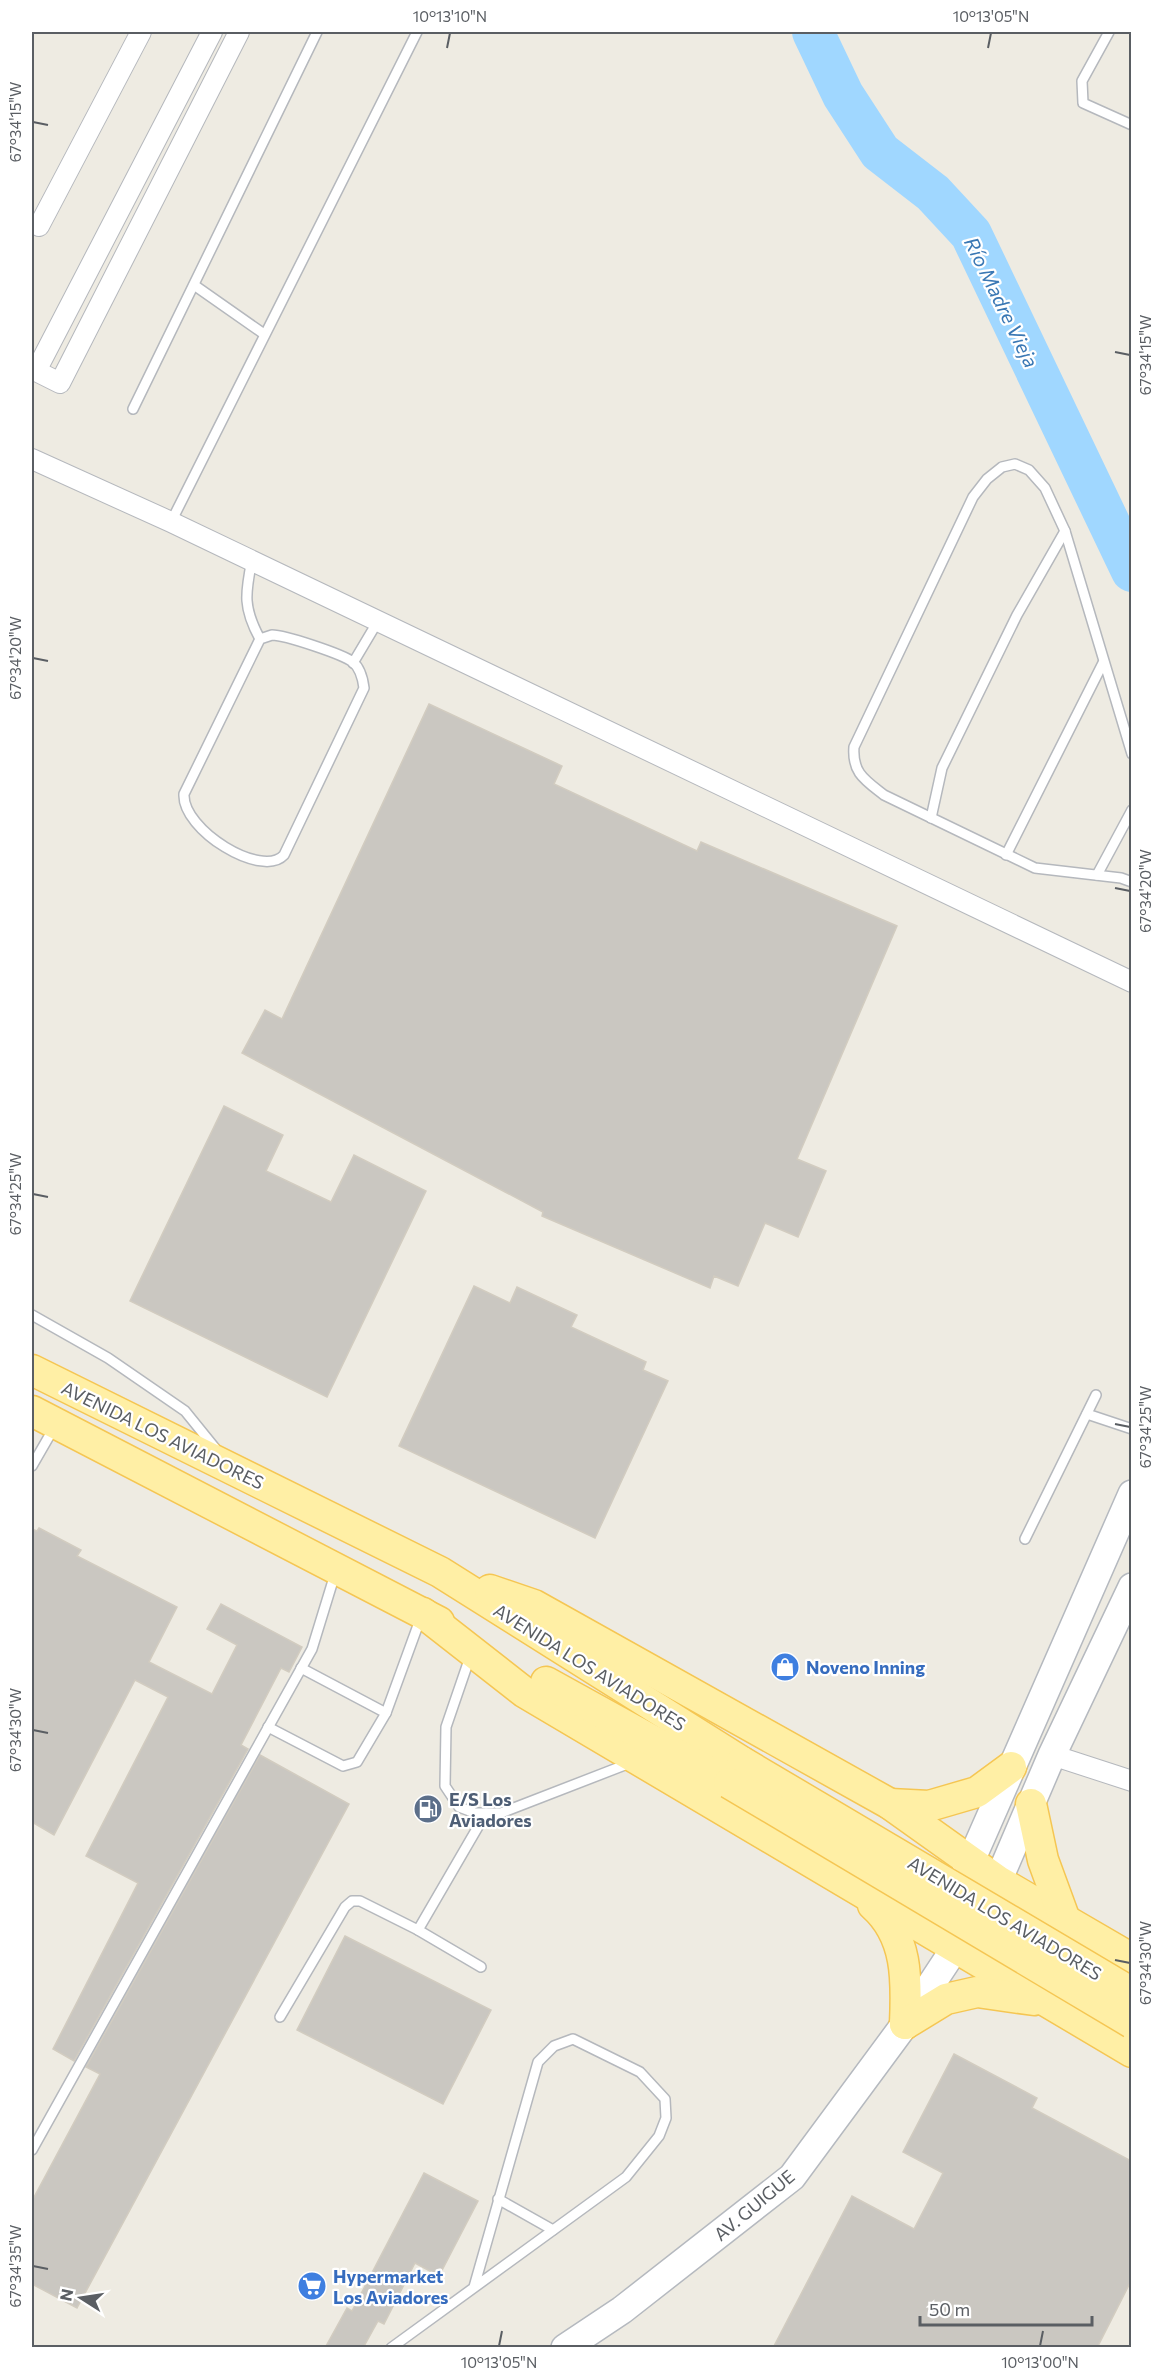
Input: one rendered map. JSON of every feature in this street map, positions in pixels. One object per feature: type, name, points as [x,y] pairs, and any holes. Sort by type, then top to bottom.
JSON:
[{"type":"main road","name":"AVENIDA LOS AVIADORES","points":[[32,1370],[440,1572],[735,1772],[1131,2023]]},
{"type":"main road","name":"AVENIDA LOS AVIADORES","points":[[44,1417],[735,1772],[1131,1993]]},
{"type":"main road","points":[[945,1941],[972,1862],[1011,1767],[1131,1494]]},
{"type":"main road","points":[[440,1572],[534,1605],[890,1804],[998,1881],[1131,1959]]},
{"type":"main road","points":[[945,1941],[998,1881],[1052,1755],[1131,1587]]},
{"type":"main road","points":[[423,1613],[524,1692],[1131,2052]]},
{"type":"main road","points":[[890,1804],[929,1806],[977,1792],[1011,1767]]},
{"type":"main road","points":[[1031,1804],[1043,1860],[1065,1920]]},
{"type":"main road","points":[[850,1885],[885,1915],[897,1936],[907,1977],[905,2024]]},
{"type":"main road","name":"AV. GUIGUE","points":[[565,2348],[622,2310],[792,2177],[905,2024],[945,1941]]},
{"type":"main road","points":[[905,2024],[946,1999],[977,1992],[1049,2002]]},
{"type":"street","points":[[39,226],[141,32]]},
{"type":"street","points":[[212,32],[34,370],[60,383],[239,32]]},
{"type":"street","points":[[107,234],[129,248]]},
{"type":"street","points":[[63,318],[86,331]]},
{"type":"street","points":[[32,459],[252,560],[1131,982]]},
{"type":"street","points":[[1052,1755],[1131,1781]]},
{"type":"lane","points":[[133,409],[317,32]]},
{"type":"lane","points":[[171,522],[417,32]]},
{"type":"lane","points":[[1109,32],[1082,81],[1083,103],[1131,124]]},
{"type":"lane","points":[[194,285],[264,334]]},
{"type":"lane","points":[[1131,754],[1065,531],[1045,488],[1029,470],[1015,464],[1002,467],[987,479],[973,497],[942,558],[854,747],[853,763],[864,780],[884,795],[1035,868],[1097,875],[1131,882]]},
{"type":"lane","points":[[931,818],[942,768],[1017,615],[1065,531]]},
{"type":"lane","points":[[252,560],[245,594],[249,618],[260,639]]},
{"type":"lane","points":[[353,663],[378,621]]},
{"type":"lane","points":[[284,635],[353,663],[362,677],[364,688],[284,855],[278,861],[267,863],[218,844],[189,816],[184,804],[184,794],[260,639],[284,635]]},
{"type":"lane","points":[[1006,855],[1103,663]]},
{"type":"lane","points":[[1097,875],[1131,810]]},
{"type":"lane","points":[[32,1315],[108,1358],[185,1411],[231,1469]]},
{"type":"lane","points":[[1025,1539],[1096,1395]]},
{"type":"lane","points":[[1087,1414],[1131,1429]]},
{"type":"lane","points":[[32,1463],[44,1417]]},
{"type":"lane","points":[[32,2150],[312,1649],[337,1569]]},
{"type":"lane","points":[[268,1727],[343,1766],[350,1766],[357,1762],[386,1713],[423,1613]]},
{"type":"lane","points":[[472,1652],[446,1727],[445,1786],[459,1807],[475,1813],[501,1813],[639,1760]]},
{"type":"lane","points":[[301,1668],[386,1713]]},
{"type":"lane","points":[[418,1930],[486,1813]]},
{"type":"lane","points":[[279,2017],[345,1907],[352,1901],[360,1901],[418,1930],[481,1967]]},
{"type":"lane","points":[[391,2348],[626,2177],[659,2136],[666,2118],[665,2099],[640,2072],[573,2039],[554,2046],[538,2062],[474,2287]]},
{"type":"lane","points":[[498,2199],[553,2230]]},
{"type":"building","points":[[429,704],[562,766],[554,784],[697,851],[701,842],[897,926],[797,1159],[826,1171],[798,1237],[765,1223],[738,1286],[714,1276],[710,1288],[542,1216],[543,1212],[242,1053],[265,1010],[282,1019]]},
{"type":"building","points":[[224,1106],[283,1135],[266,1171],[331,1202],[354,1155],[426,1191],[327,1397],[130,1301]]},
{"type":"building","points":[[474,1286],[510,1303],[517,1287],[577,1315],[571,1327],[646,1362],[643,1370],[668,1381],[595,1538],[399,1446]]},
{"type":"building","points":[[39,1528],[81,1550],[77,1556],[177,1607],[149,1662],[212,1694],[237,1645],[207,1629],[221,1604],[302,1647],[289,1672],[281,1668],[241,1745],[248,1749],[74,2061],[53,2049],[138,1883],[86,1856],[168,1697],[135,1680],[54,1835],[32,1822],[32,1529],[37,1531]]},
{"type":"building","points":[[260,1755],[349,1804],[77,2308],[32,2284],[32,2201],[100,2074],[86,2067]]},
{"type":"building","points":[[345,1936],[491,2010],[443,2104],[297,2030]]},
{"type":"building","points":[[954,2054],[1037,2098],[1032,2108],[1131,2161],[1131,2281],[1097,2348],[773,2348],[852,2196],[914,2229],[943,2173],[903,2152]]},
{"type":"building","points":[[424,2173],[478,2201],[439,2276],[415,2263],[384,2324],[378,2321],[363,2348],[325,2348],[347,2308],[352,2311]]},
{"type":"waterway","name":"Río Madre Vieja","points":[[813,32],[843,95],[880,152],[933,193],[971,234],[1132,571]]},
{"type":"place","name":"Noveno Inning","points":[[785,1667]]},
{"type":"place","name":"E/S Los Aviadores","points":[[428,1809]]},
{"type":"place","name":"Hypermarket Los Aviadores","points":[[312,2286]]}]
